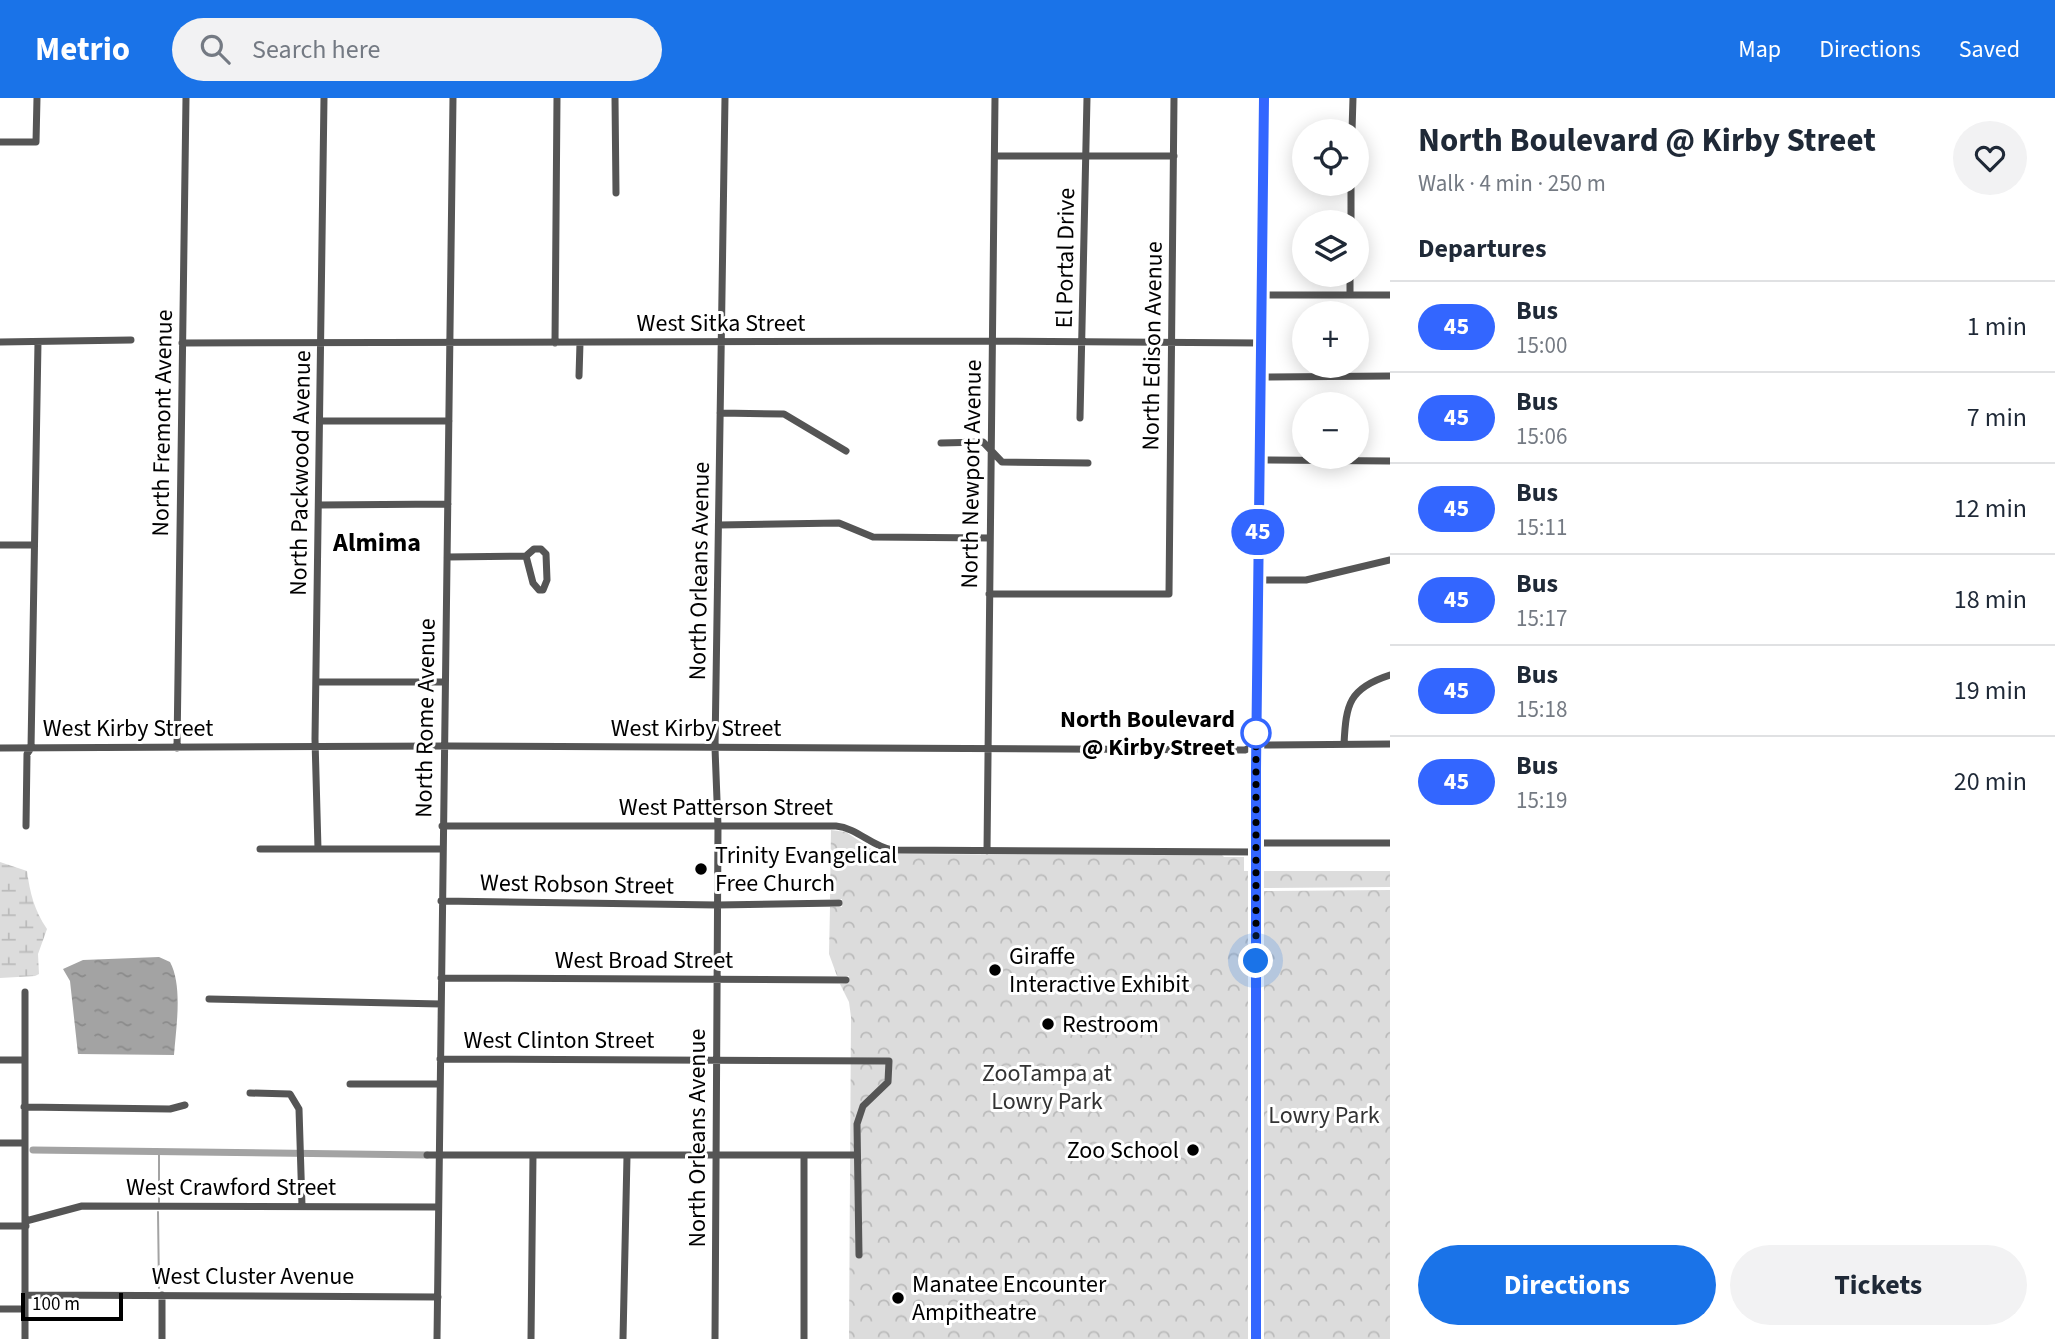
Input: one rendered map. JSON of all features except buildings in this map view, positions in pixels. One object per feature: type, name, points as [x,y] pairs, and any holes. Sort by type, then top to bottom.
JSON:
[{"type":"street","points":[[0,142],[36,142],[37,98]]},
{"type":"street","name":"North Fremont Avenue","points":[[177,748],[186,98]]},
{"type":"street","name":"North Packwood Avenue","points":[[318,849],[316,682],[324,98]]},
{"type":"street","name":"North Rome Avenue","points":[[437,1339],[453,98]]},
{"type":"street","points":[[555,343],[557,98]]},
{"type":"street","points":[[615,98],[616,193]]},
{"type":"street","name":"North Orleans Avenue","points":[[715,1339],[718,826],[715,748],[725,98]]},
{"type":"street","name":"North Newport Avenue","points":[[988,851],[995,98]]},
{"type":"street","name":"El Portal Drive","points":[[1080,418],[1087,98]]},
{"type":"street","name":"North Edison Avenue","points":[[989,594],[1168,594],[1174,98]]},
{"type":"street","points":[[1256,1339],[1256,745],[1264,98]]},
{"type":"street","points":[[1352,119],[1353,98]]},
{"type":"street","points":[[995,156],[1174,156]]},
{"type":"street","points":[[1350,287],[1350,295]]},
{"type":"street","points":[[1261,295],[1390,295]]},
{"type":"street","points":[[0,342],[131,340]]},
{"type":"street","points":[[26,826],[27,754],[31,748],[38,342]]},
{"type":"street","name":"West Sitka Street","points":[[182,343],[1260,343]]},
{"type":"street","points":[[579,376],[580,343]]},
{"type":"street","points":[[1260,377],[1390,376]]},
{"type":"street","points":[[720,414],[784,414],[846,451]]},
{"type":"street","points":[[320,421],[449,421]]},
{"type":"street","points":[[941,443],[984,442],[1002,462],[1088,463]]},
{"type":"street","points":[[1259,460],[1390,461]]},
{"type":"street","points":[[319,505],[448,504]]},
{"type":"street","points":[[719,525],[839,523],[873,537],[990,538]]},
{"type":"street","points":[[0,545],[34,545]]},
{"type":"street","points":[[447,557],[526,556],[534,549],[541,549],[546,554],[547,580],[543,590],[534,586],[526,556]]},
{"type":"street","points":[[1258,580],[1306,580],[1390,560]]},
{"type":"street","points":[[1344,744],[1345,715],[1355,693],[1390,675]]},
{"type":"street","points":[[316,682],[444,682]]},
{"type":"street","name":"West Kirby Street","points":[[0,748],[443,746],[1245,750],[1256,745],[1390,744]]},
{"type":"street","name":"West Patterson Street","points":[[442,826],[836,826],[846,827],[872,844],[887,849],[1256,852]]},
{"type":"street","points":[[1256,842],[1390,843]]},
{"type":"street","points":[[260,849],[442,849]]},
{"type":"street","name":"West Robson Street","points":[[442,901],[717,905],[839,903]]},
{"type":"street","name":"West Broad Street","points":[[441,978],[846,980]]},
{"type":"street","points":[[25,992],[25,1339]]},
{"type":"street","points":[[209,999],[441,1004]]},
{"type":"street","name":"West Clinton Street","points":[[440,1059],[888,1061],[888,1082],[863,1106],[857,1125],[857,1155]]},
{"type":"street","points":[[0,1060],[23,1060]]},
{"type":"street","points":[[350,1084],[439,1084]]},
{"type":"street","points":[[250,1093],[290,1094],[299,1109],[302,1206]]},
{"type":"street","points":[[24,1107],[170,1109],[184,1105]]},
{"type":"street","points":[[0,1143],[24,1143]]},
{"type":"street","points":[[427,1155],[857,1155],[859,1255]]},
{"type":"street","points":[[531,1339],[533,1155]]},
{"type":"street","points":[[624,1339],[626,1156]]},
{"type":"street","points":[[804,1156],[804,1339]]},
{"type":"street","name":"West Crawford Street","points":[[0,1226],[26,1224],[82,1206],[438,1207]]},
{"type":"street","name":"West Cluster Avenue","points":[[25,1295],[438,1297]]},
{"type":"street","points":[[162,1295],[162,1339]]},
{"type":"street","points":[[0,1309],[25,1309]]},
{"type":"green space","name":"ZooTampa at Lowry Park","points":[[831,830],[846,832],[877,853],[892,854],[1244,857],[1244,871],[1252,871],[1252,1339],[849,1339],[851,1017],[849,1002],[840,984],[849,983],[849,976],[837,976],[829,954],[830,907],[842,907],[842,899],[830,899]]},
{"type":"green space","points":[[0,862],[27,871],[33,901],[47,929],[38,954],[39,974],[35,976],[0,978]]},
{"type":"green space","points":[[1259,871],[1390,871],[1390,887],[1259,888]]},
{"type":"green space","name":"Lowry Park","points":[[1390,890],[1390,1339],[1258,1339],[1259,891]]},
{"type":"water","points":[[159,957],[170,962],[176,983],[178,1007],[174,1055],[78,1054],[70,981],[63,969],[83,960]]},
{"type":"waterway","points":[[33,1150],[427,1155]]},
{"type":"waterway","points":[[159,1152],[159,1202]]},
{"type":"waterway","points":[[158,1212],[159,1288]]},
{"type":"bus line","name":"45","points":[[1256,1339],[1256,769],[1264,98]]},
{"type":"place","name":"North Boulevard @ Kirby Street","points":[[1256,733]]},
{"type":"place","name":"Trinity Evangelical Free Church","points":[[701,869]]},
{"type":"place","name":"Giraffe Interactive Exhibit","points":[[995,970]]},
{"type":"place","name":"Restroom","points":[[1048,1024]]},
{"type":"place","name":"Zoo School","points":[[1193,1150]]},
{"type":"place","name":"Manatee Encounter Ampitheatre","points":[[898,1298]]},
{"type":"district","name":"Almima","points":[[377,542]]},
{"type":"route","points":[[1256,733],[1256,722],[1256,961]]}]
